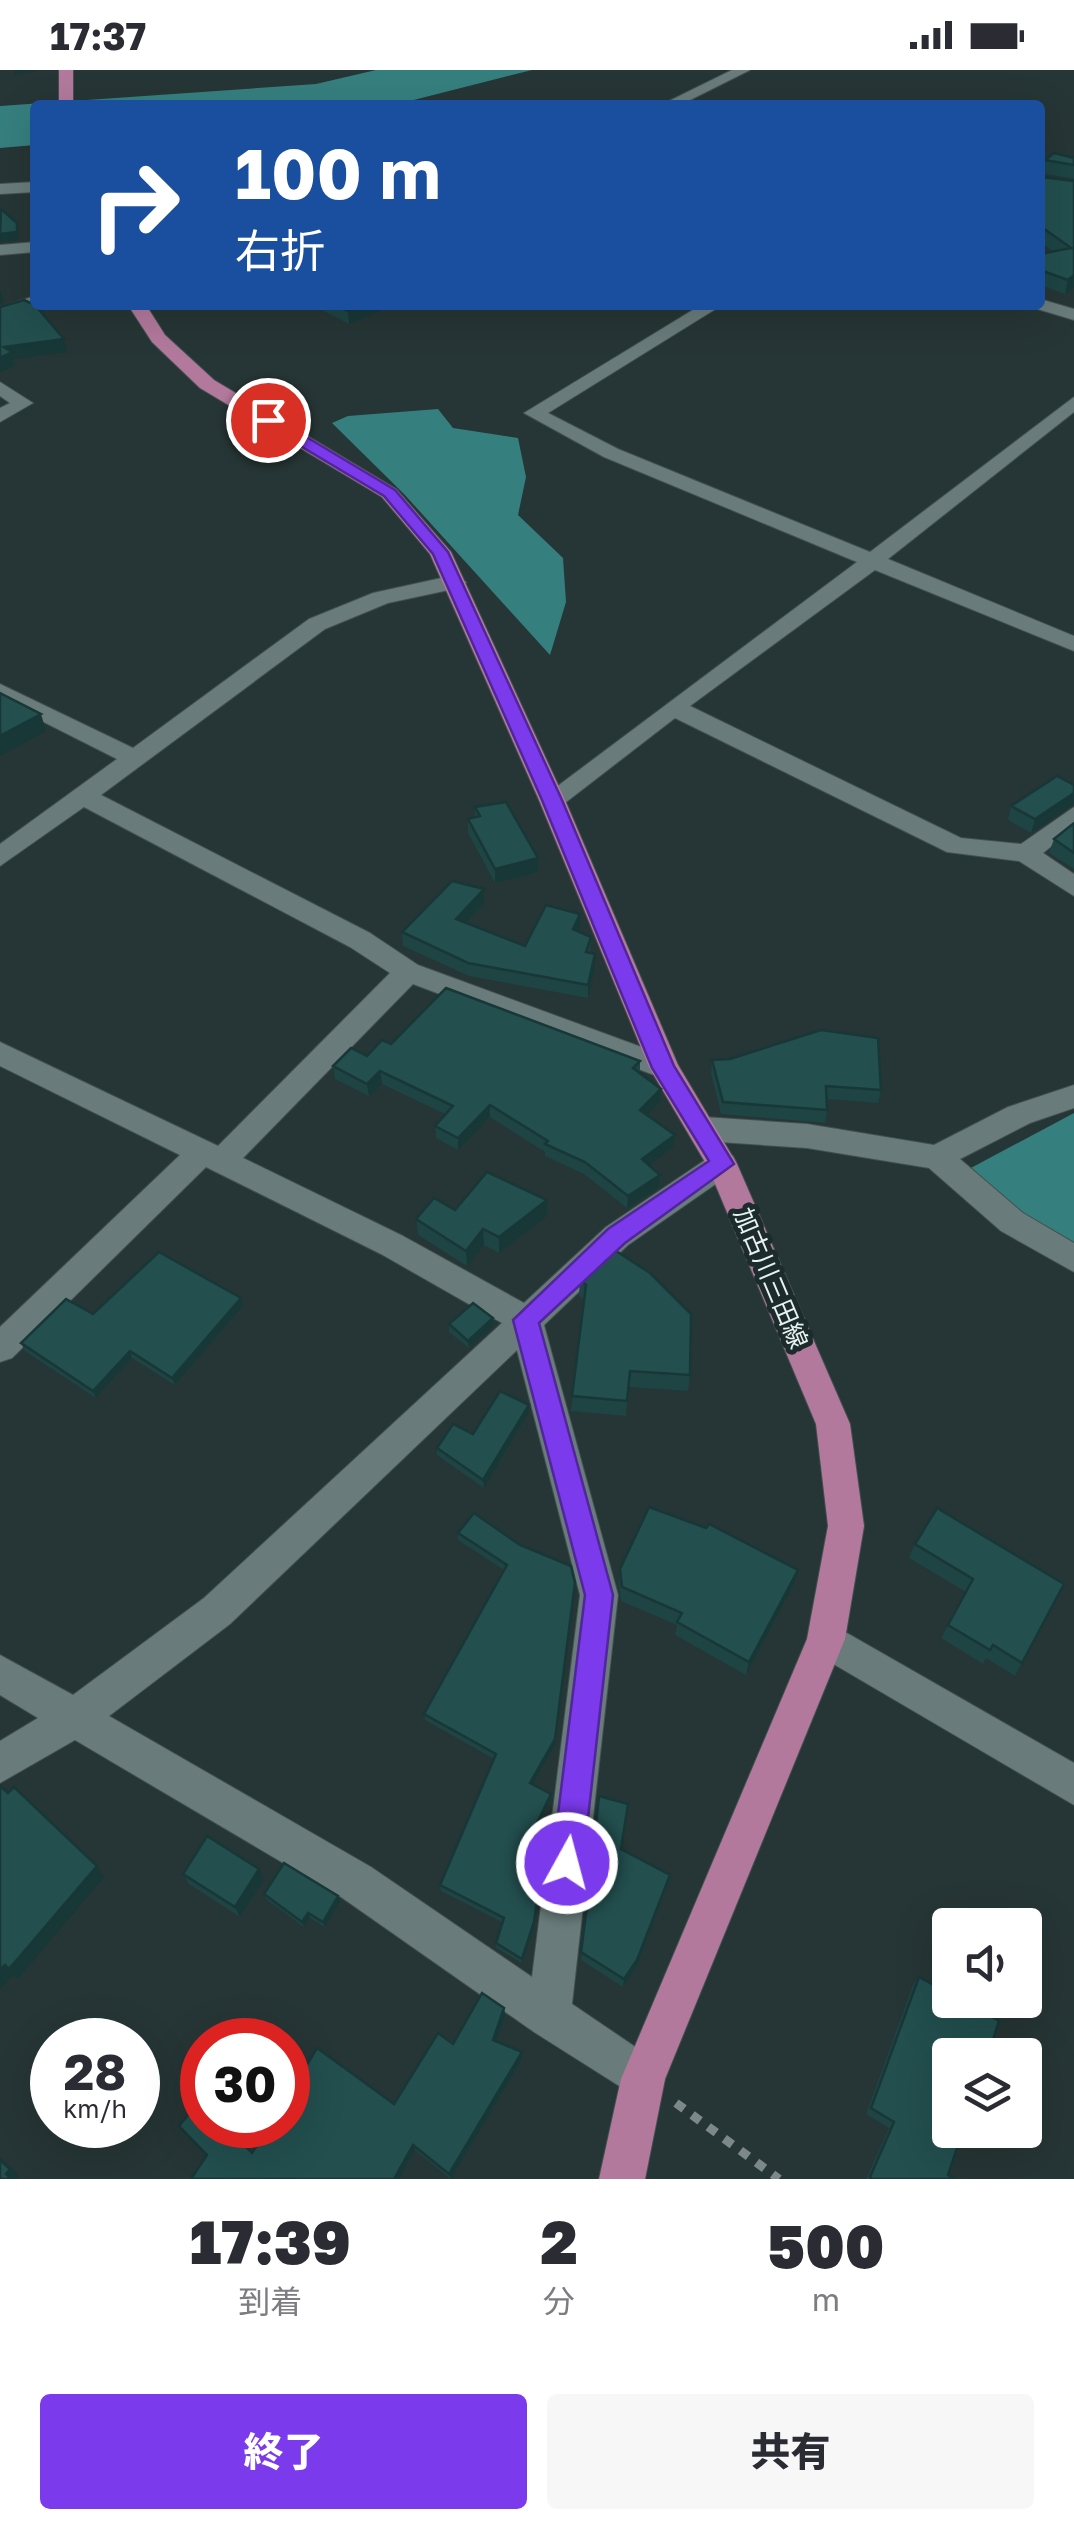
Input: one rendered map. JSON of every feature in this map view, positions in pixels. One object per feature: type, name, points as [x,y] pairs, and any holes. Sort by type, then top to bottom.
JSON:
[{"type":"main road","points":[[65,98],[66,70]]},
{"type":"main road","name":"加古川三田線","points":[[140,310],[158,338],[206,384],[389,493],[440,552],[552,800],[664,1068],[704,1128],[722,1164],[833,1424],[846,1526],[826,1639],[642,2079],[622,2179]]},
{"type":"street","points":[[679,100],[743,70]]},
{"type":"street","points":[[0,189],[30,187]]},
{"type":"street","points":[[0,250],[30,247]]},
{"type":"street","points":[[0,312],[30,303]]},
{"type":"street","points":[[1045,306],[1074,315]]},
{"type":"street","points":[[705,310],[534,413],[611,453],[1074,644]]},
{"type":"street","points":[[0,388],[23,404],[0,416]]},
{"type":"street","points":[[552,800],[802,616],[1074,403]]},
{"type":"street","points":[[0,857],[316,624],[381,598],[455,582]]},
{"type":"street","points":[[0,691],[136,760]]},
{"type":"street","points":[[674,708],[956,846],[1026,854],[1074,887]]},
{"type":"street","points":[[84,797],[360,940],[408,972],[550,1021],[664,1068]]},
{"type":"street","points":[[1026,854],[1074,815]]},
{"type":"street","points":[[0,1348],[212,1157],[408,972]]},
{"type":"street","points":[[0,1054],[392,1245],[526,1320],[599,1595],[549,2017]]},
{"type":"street","points":[[937,1156],[1018,1116],[1074,1096]]},
{"type":"street","points":[[704,1128],[807,1136],[937,1156],[1012,1222],[1074,1259]]},
{"type":"street","points":[[0,1763],[73,1719],[218,1611],[616,1236],[722,1164]]},
{"type":"street","points":[[826,1639],[1074,1785]]},
{"type":"street","points":[[0,1674],[356,1882],[642,2079]]},
{"type":"path","points":[[642,2079],[778,2179]]},
{"type":"water","points":[[376,70],[532,70],[414,100],[86,100],[316,84]]},
{"type":"water","points":[[30,104],[30,145],[0,148],[0,106]]},
{"type":"water","points":[[438,409],[453,428],[518,438],[526,477],[518,515],[563,558],[566,602],[550,655],[404,494],[332,423],[348,416]]},
{"type":"water","points":[[1074,1113],[1074,1250],[1011,1226],[969,1169]]},
{"type":"building","points":[[1054,153],[1074,158],[1074,165],[1045,160]]},
{"type":"building","points":[[1045,177],[1074,181],[1074,275],[1068,280],[1045,272],[1045,253],[1071,248],[1045,230]]},
{"type":"building","points":[[1,209],[17,223],[17,232],[0,234]]},
{"type":"building","points":[[24,300],[30,303],[30,310],[39,310],[64,339],[4,347],[12,352],[0,358],[0,307]]},
{"type":"building","points":[[0,693],[41,714],[0,736]]},
{"type":"building","points":[[1057,776],[1074,785],[1074,793],[1035,819],[1011,806]]},
{"type":"building","points":[[506,802],[538,858],[495,869],[468,819],[480,816],[475,807]]},
{"type":"building","points":[[1074,823],[1074,853],[1054,839]]},
{"type":"building","points":[[452,881],[484,889],[456,919],[525,946],[546,905],[580,914],[573,929],[591,937],[586,952],[595,954],[588,985],[468,963],[402,932]]},
{"type":"building","points":[[446,988],[640,1061],[633,1068],[661,1089],[640,1110],[675,1135],[642,1159],[660,1175],[628,1196],[585,1162],[545,1144],[548,1141],[490,1105],[458,1138],[435,1126],[453,1106],[380,1071],[367,1084],[333,1066],[351,1048],[367,1056],[382,1040],[391,1044]]},
{"type":"building","points":[[821,1030],[878,1038],[881,1090],[826,1086],[827,1110],[723,1102],[712,1060],[730,1059]]},
{"type":"building","points":[[487,1172],[547,1200],[499,1237],[483,1229],[466,1251],[416,1219],[434,1198],[455,1210]]},
{"type":"building","points":[[613,1249],[650,1273],[691,1314],[690,1375],[630,1371],[627,1401],[572,1396],[586,1285],[580,1280]]},
{"type":"building","points":[[159,1252],[241,1298],[172,1378],[130,1351],[93,1391],[21,1343],[66,1299],[93,1314]]},
{"type":"building","points":[[473,1303],[493,1318],[468,1341],[449,1324]]},
{"type":"building","points":[[500,1391],[529,1405],[483,1480],[437,1448],[453,1424],[473,1434]]},
{"type":"building","points":[[649,1507],[706,1528],[709,1524],[798,1570],[749,1662],[677,1622],[682,1613],[622,1587],[620,1569]]},
{"type":"building","points":[[937,1508],[1064,1584],[1022,1663],[993,1645],[990,1650],[948,1625],[973,1579],[915,1544]]},
{"type":"building","points":[[474,1513],[520,1545],[571,1566],[575,1583],[555,1739],[530,1783],[551,1794],[520,1859],[542,1866],[534,1922],[522,1959],[496,1943],[504,1918],[440,1885],[496,1754],[424,1714],[507,1565],[458,1533]]},
{"type":"building","points":[[0,1786],[8,1793],[14,1787],[97,1866],[9,1969],[5,1965],[0,1970]]},
{"type":"building","points":[[599,1796],[628,1804],[621,1849],[670,1875],[637,1960],[624,1979],[581,1952],[586,1913],[612,1857],[593,1852]]},
{"type":"building","points":[[207,1836],[259,1869],[235,1907],[183,1874]]},
{"type":"building","points":[[284,1863],[338,1896],[323,1922],[308,1913],[302,1922],[264,1894]]},
{"type":"building","points":[[919,1977],[932,1984],[932,2018],[999,2021],[994,2038],[932,2038],[932,2148],[957,2148],[948,2175],[954,2179],[872,2179],[894,2122],[871,2108]]},
{"type":"building","points":[[482,1993],[504,2008],[493,2040],[522,2052],[449,2174],[413,2145],[394,2179],[191,2179],[207,2155],[200,2148],[247,2148],[252,2153],[255,2148],[310,2148],[310,2060],[317,2048],[394,2104],[438,2033],[453,2044]]},
{"type":"building","points":[[0,2160],[10,2169],[6,2174],[11,2179],[0,2179]]},
{"type":"route","points":[[268,420],[389,493],[440,552],[552,800],[664,1068],[704,1128],[722,1164],[616,1236],[526,1320],[599,1595],[567,1863]]}]
